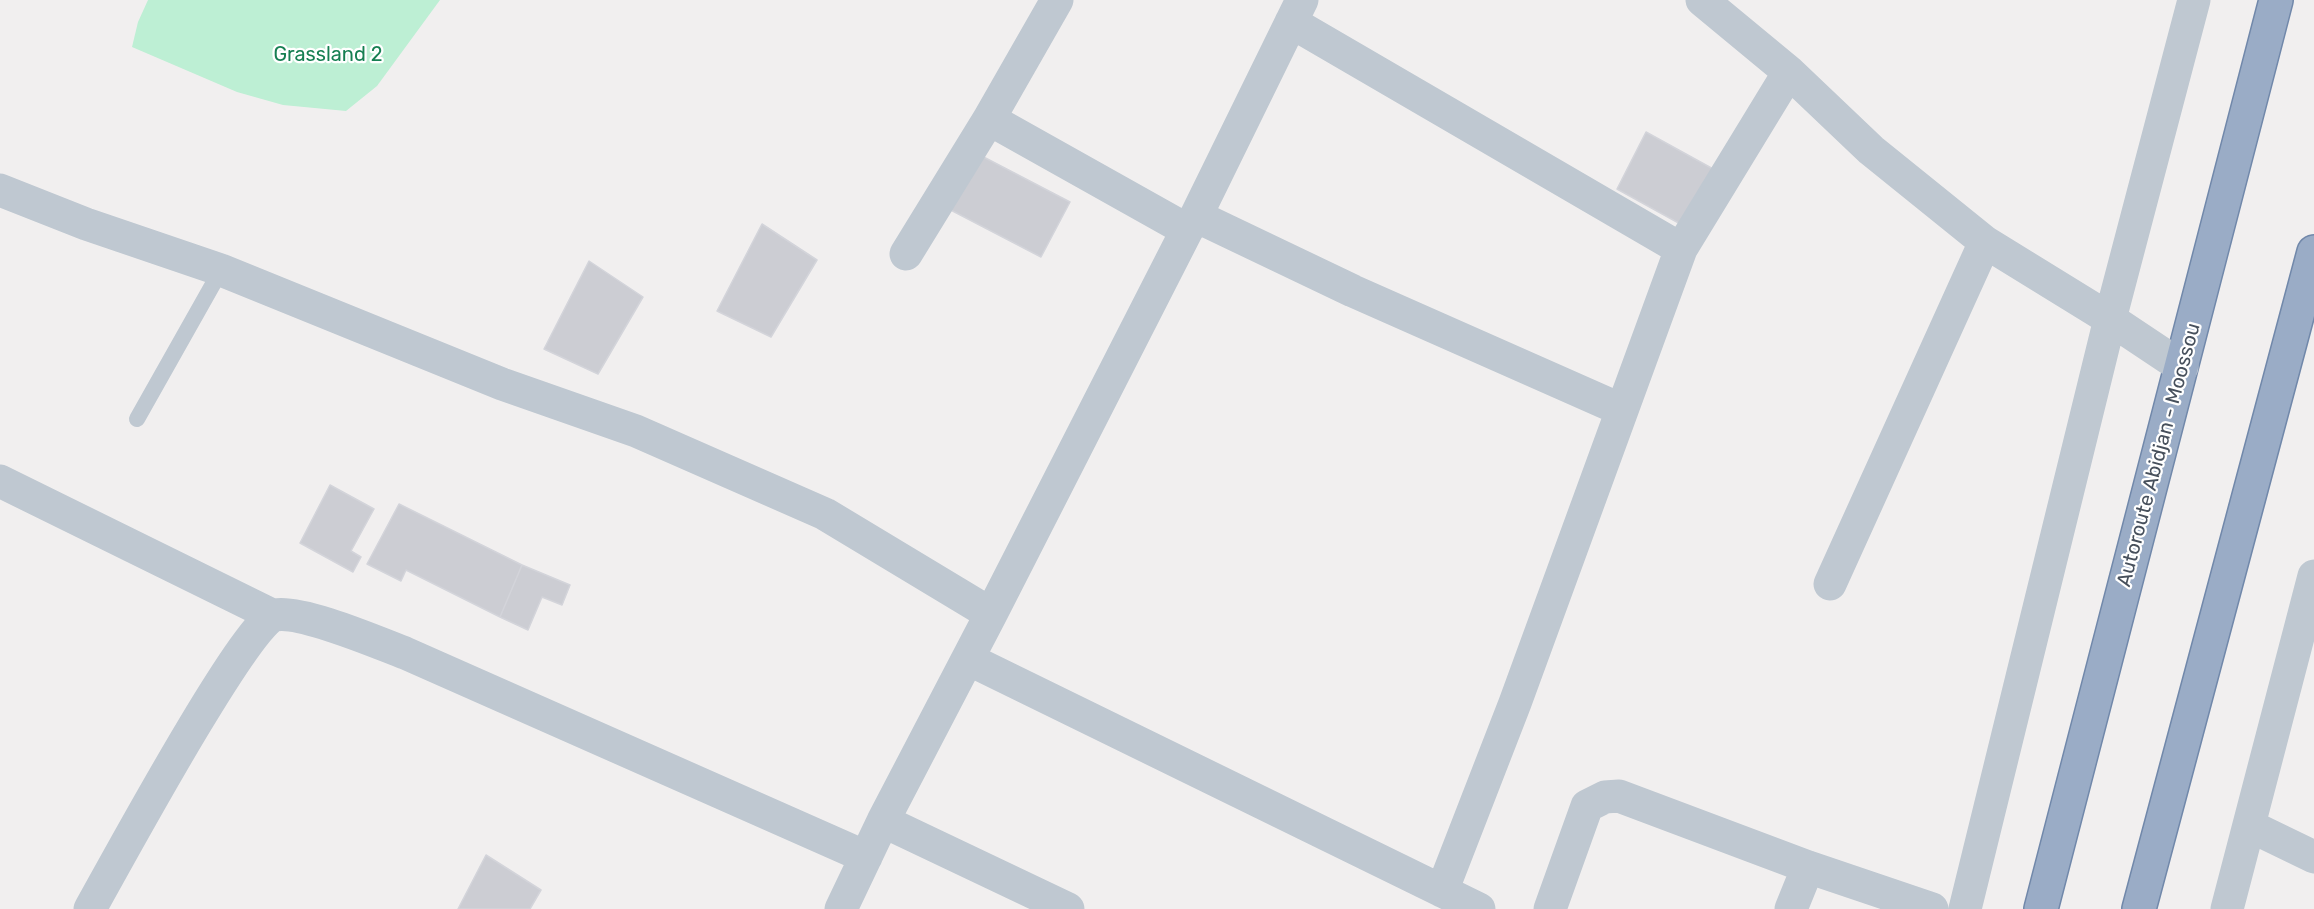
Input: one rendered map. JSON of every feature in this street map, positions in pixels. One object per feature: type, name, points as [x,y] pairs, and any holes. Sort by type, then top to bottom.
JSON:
[{"type":"highway","name":"Autoroute Abidjan - Moossou","points":[[2041,909],[2276,0]]},
{"type":"highway","points":[[2139,909],[2314,252]]},
{"type":"street","points":[[906,254],[989,119],[1057,0]]},
{"type":"street","points":[[1702,0],[1789,72],[1871,150],[1985,242],[2110,319],[2182,367]]},
{"type":"street","points":[[1965,909],[2110,319],[2194,0]]},
{"type":"street","points":[[841,909],[883,821],[1191,223],[1297,11],[1682,249]]},
{"type":"street","points":[[1442,891],[1515,703],[1682,249],[1789,72]]},
{"type":"street","points":[[989,119],[1191,223],[1353,291],[1622,410]]},
{"type":"street","points":[[0,190],[86,224],[221,270],[502,384],[636,430],[825,514],[991,614]]},
{"type":"street","points":[[1830,584],[1985,242]]},
{"type":"street","points":[[0,481],[272,615],[287,614],[331,626],[405,653],[866,857]]},
{"type":"street","points":[[2228,909],[2314,576]]},
{"type":"street","points":[[90,909],[225,673],[259,626],[272,615]]},
{"type":"street","points":[[968,659],[1479,909]]},
{"type":"street","points":[[1550,909],[1587,806],[1605,797],[1619,796],[1808,867],[1932,909]]},
{"type":"street","points":[[883,821],[1068,909]]},
{"type":"street","points":[[2250,826],[2314,857]]},
{"type":"street","points":[[1791,909],[1808,867]]},
{"type":"lane","points":[[136,419],[221,270]]},
{"type":"green space","name":"Grassland 2","points":[[148,0],[440,0],[377,86],[346,111],[283,105],[237,92],[132,47],[138,22]]},
{"type":"building","points":[[1646,132],[1715,170],[1684,226],[1617,189]]},
{"type":"building","points":[[974,152],[1070,202],[1041,257],[943,206]]},
{"type":"building","points":[[762,224],[817,260],[771,337],[717,311]]},
{"type":"building","points":[[589,261],[643,297],[598,374],[544,349]]},
{"type":"building","points":[[330,485],[374,509],[351,551],[361,557],[353,572],[300,543]]},
{"type":"building","points":[[399,504],[522,565],[500,617],[406,570],[401,581],[367,564]]},
{"type":"building","points":[[522,565],[570,585],[562,605],[542,597],[528,630],[500,617]]},
{"type":"building","points":[[486,855],[541,890],[530,909],[458,909]]}]
